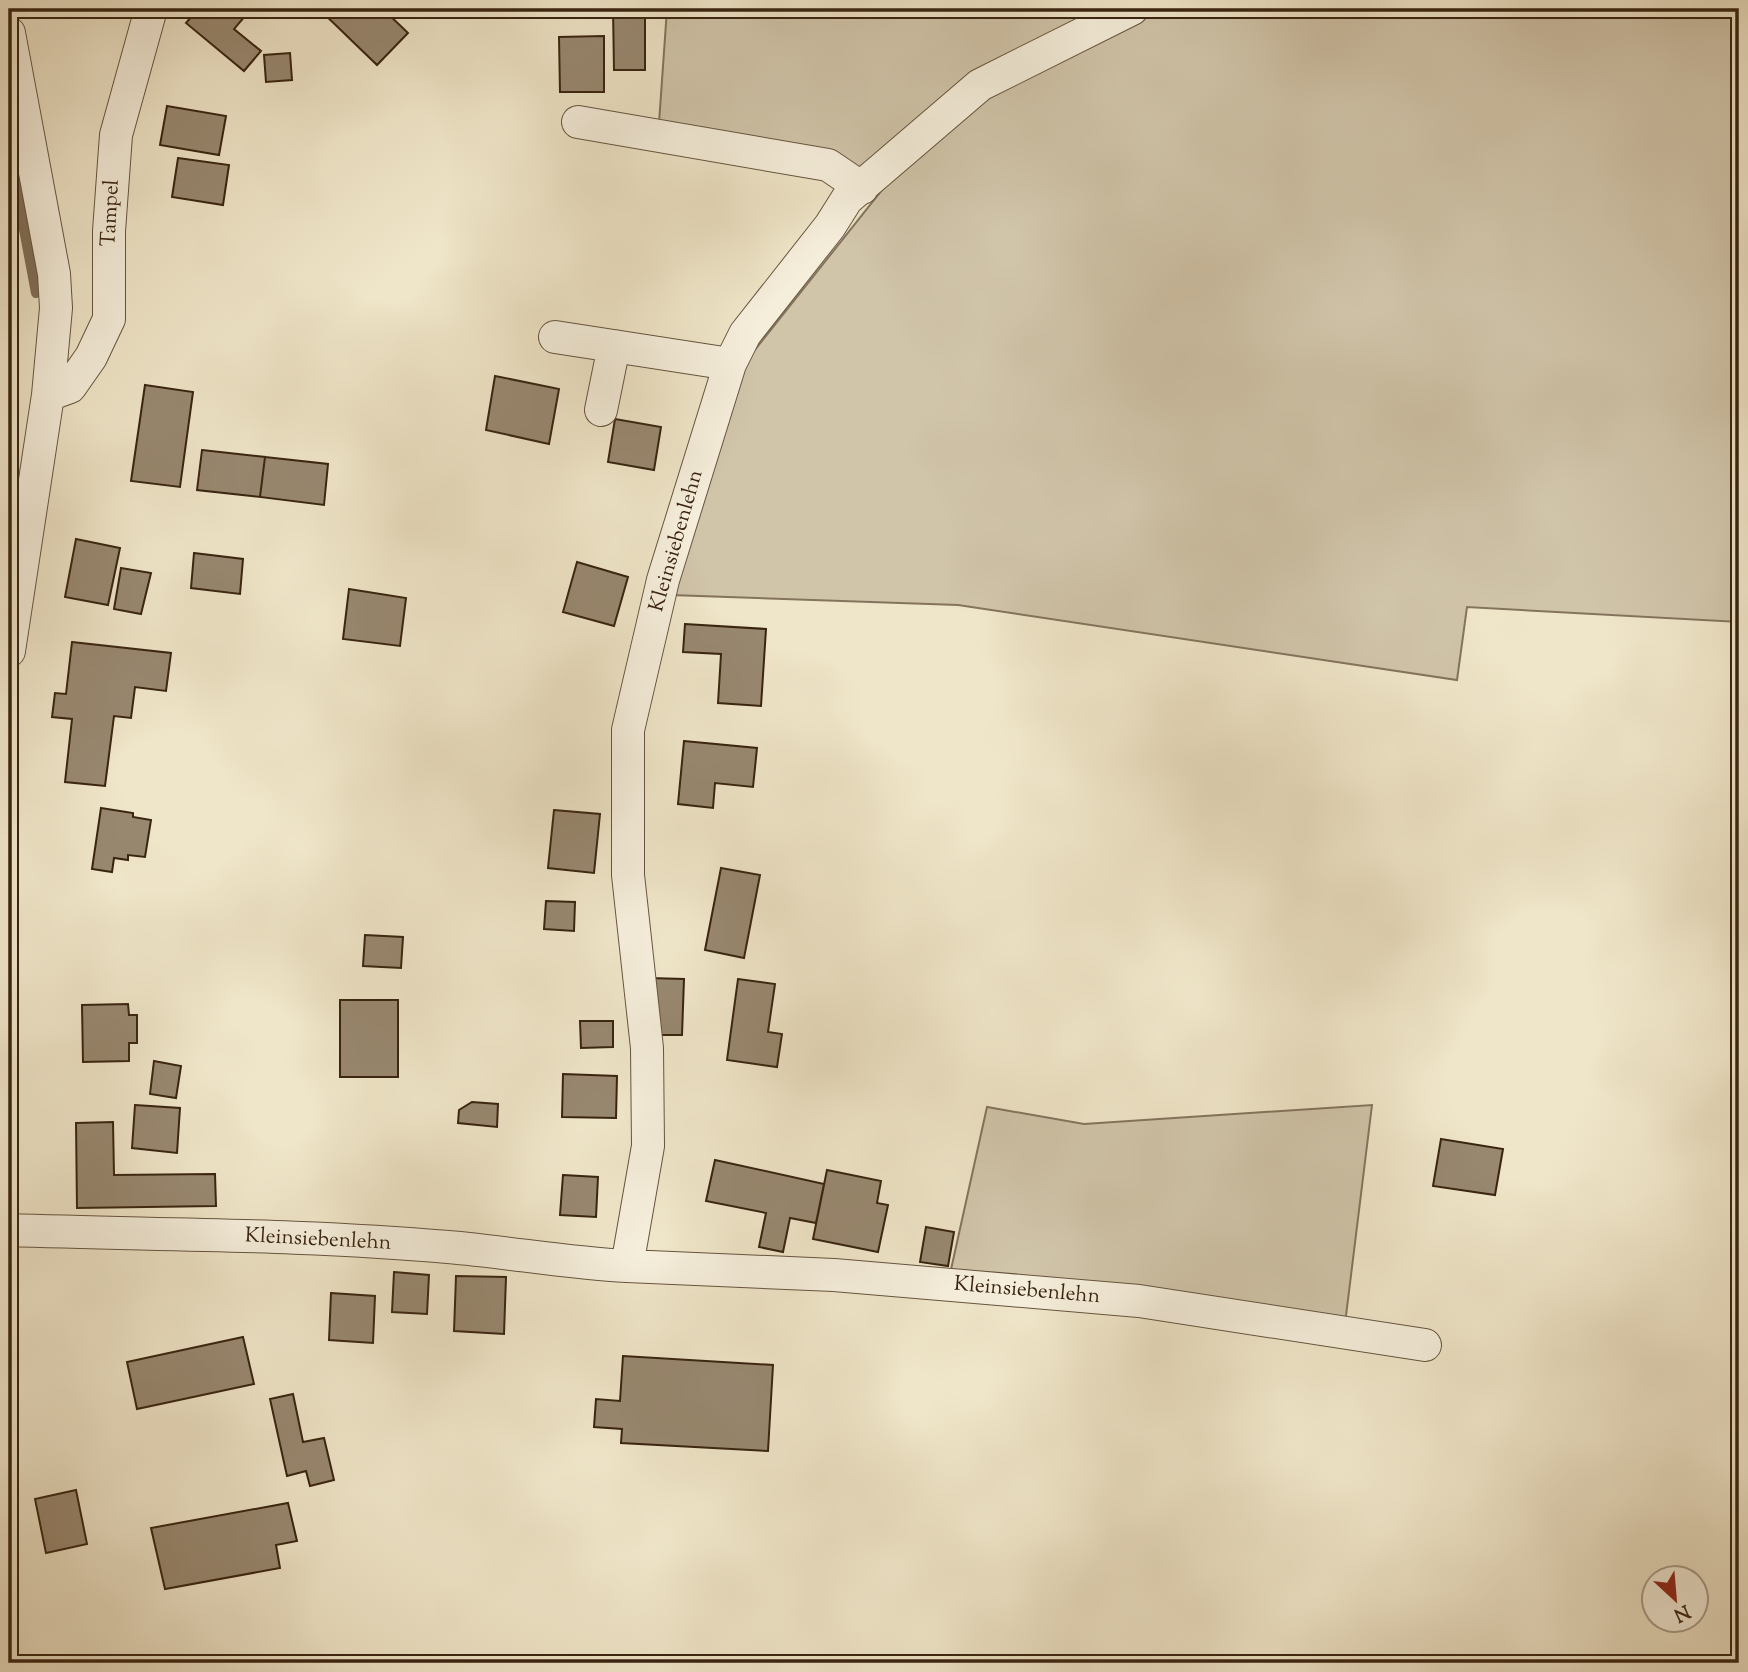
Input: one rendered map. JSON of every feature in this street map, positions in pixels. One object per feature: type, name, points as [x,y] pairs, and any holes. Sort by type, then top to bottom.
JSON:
[{"type":"street","name":"Tampel","points":[[48,395],[70,387],[91,357],[109,319],[109,231],[116,135],[151,9]]},
{"type":"street","name":"Kleinsiebenlehn","points":[[627,1266],[648,1146],[647,1048],[628,875],[628,730],[663,580],[730,364],[746,334],[830,226],[847,199],[980,85],[1132,9]]},
{"type":"street","points":[[9,33],[54,274],[56,307],[48,395],[9,651]]},
{"type":"street","points":[[578,122],[828,165],[862,188]]},
{"type":"street","points":[[555,337],[730,364]]},
{"type":"street","points":[[601,410],[614,346]]},
{"type":"street","name":"Kleinsiebenlehn","points":[[9,1230],[258,1237],[447,1247],[597,1265],[834,1275],[1139,1301],[1425,1345]]},
{"type":"shaded area","points":[[667,9],[1739,9],[1739,622],[1467,607],[1457,680],[958,605],[671,595],[746,361],[893,176],[659,123]]},
{"type":"shaded area","points":[[1372,1105],[1344,1332],[948,1283],[987,1107],[1084,1124]]},
{"type":"building","points":[[198,9],[251,9],[234,29],[261,51],[244,71],[186,23]]},
{"type":"building","points":[[319,9],[383,9],[408,33],[377,65]]},
{"type":"building","points":[[613,9],[645,9],[645,70],[614,70]]},
{"type":"building","points":[[604,36],[604,92],[560,92],[559,37]]},
{"type":"building","points":[[290,53],[292,80],[266,82],[264,55]]},
{"type":"building","points":[[167,106],[226,116],[219,155],[160,145]]},
{"type":"building","points":[[178,158],[229,165],[223,205],[172,197]]},
{"type":"building","points":[[495,376],[559,389],[549,444],[486,430]]},
{"type":"building","points":[[145,385],[193,392],[180,487],[131,481]]},
{"type":"building","points":[[615,419],[661,427],[654,470],[608,462]]},
{"type":"building","points":[[202,450],[265,457],[260,497],[197,490]]},
{"type":"building","points":[[265,457],[328,464],[324,505],[260,497]]},
{"type":"building","points":[[76,539],[120,548],[108,605],[65,597]]},
{"type":"building","points":[[194,553],[243,559],[240,594],[191,588]]},
{"type":"building","points":[[577,562],[628,577],[614,626],[563,612]]},
{"type":"building","points":[[121,568],[151,573],[141,614],[114,609]]},
{"type":"building","points":[[349,589],[406,598],[400,646],[343,639]]},
{"type":"building","points":[[685,624],[766,629],[761,706],[718,703],[721,654],[683,652]]},
{"type":"building","points":[[72,642],[171,653],[166,691],[135,687],[131,718],[114,716],[105,786],[65,782],[72,719],[52,717],[55,693],[66,694]]},
{"type":"building","points":[[684,741],[757,748],[753,787],[715,783],[713,808],[678,804]]},
{"type":"building","points":[[101,808],[133,813],[133,817],[151,820],[145,857],[128,855],[128,860],[114,858],[112,872],[92,869]]},
{"type":"building","points":[[554,810],[600,814],[594,873],[548,868]]},
{"type":"building","points":[[721,868],[760,875],[744,958],[705,950]]},
{"type":"building","points":[[546,901],[575,902],[574,931],[544,929]]},
{"type":"building","points":[[365,935],[403,937],[401,968],[363,966]]},
{"type":"building","points":[[649,978],[684,979],[682,1035],[647,1035]]},
{"type":"building","points":[[738,979],[775,984],[768,1032],[782,1034],[777,1067],[727,1060]]},
{"type":"building","points":[[340,1000],[398,1000],[398,1077],[340,1077]]},
{"type":"building","points":[[128,1004],[129,1015],[137,1015],[137,1043],[129,1043],[129,1061],[83,1062],[82,1005]]},
{"type":"building","points":[[580,1021],[613,1021],[613,1047],[581,1048]]},
{"type":"building","points":[[154,1061],[181,1066],[176,1098],[150,1094]]},
{"type":"building","points":[[563,1074],[617,1076],[616,1118],[562,1117]]},
{"type":"building","points":[[472,1102],[498,1104],[497,1127],[458,1123],[459,1110]]},
{"type":"building","points":[[135,1105],[180,1108],[177,1153],[132,1148]]},
{"type":"building","points":[[113,1122],[114,1175],[215,1174],[216,1206],[77,1208],[76,1123]]},
{"type":"building","points":[[1441,1139],[1503,1149],[1495,1195],[1433,1186]]},
{"type":"building","points":[[715,1160],[824,1184],[816,1223],[790,1218],[783,1252],[759,1247],[766,1213],[706,1201]]},
{"type":"building","points":[[827,1170],[881,1181],[877,1203],[888,1205],[878,1252],[813,1239]]},
{"type":"building","points":[[563,1175],[598,1177],[596,1217],[560,1215]]},
{"type":"building","points":[[926,1227],[954,1232],[948,1266],[920,1262]]},
{"type":"building","points":[[394,1272],[429,1275],[427,1314],[392,1312]]},
{"type":"building","points":[[456,1276],[506,1277],[504,1334],[454,1331]]},
{"type":"building","points":[[331,1293],[375,1296],[373,1343],[329,1340]]},
{"type":"building","points":[[243,1337],[254,1384],[137,1409],[127,1362]]},
{"type":"building","points":[[623,1356],[773,1365],[768,1451],[621,1443],[622,1429],[594,1427],[596,1399],[620,1401]]},
{"type":"building","points":[[293,1394],[303,1442],[324,1438],[334,1480],[310,1486],[306,1471],[287,1476],[270,1399]]},
{"type":"building","points":[[76,1490],[87,1544],[46,1553],[35,1499]]},
{"type":"building","points":[[288,1503],[297,1541],[276,1545],[280,1568],[165,1589],[151,1528]]},
{"type":"waterway","points":[[9,150],[36,293]]}]
